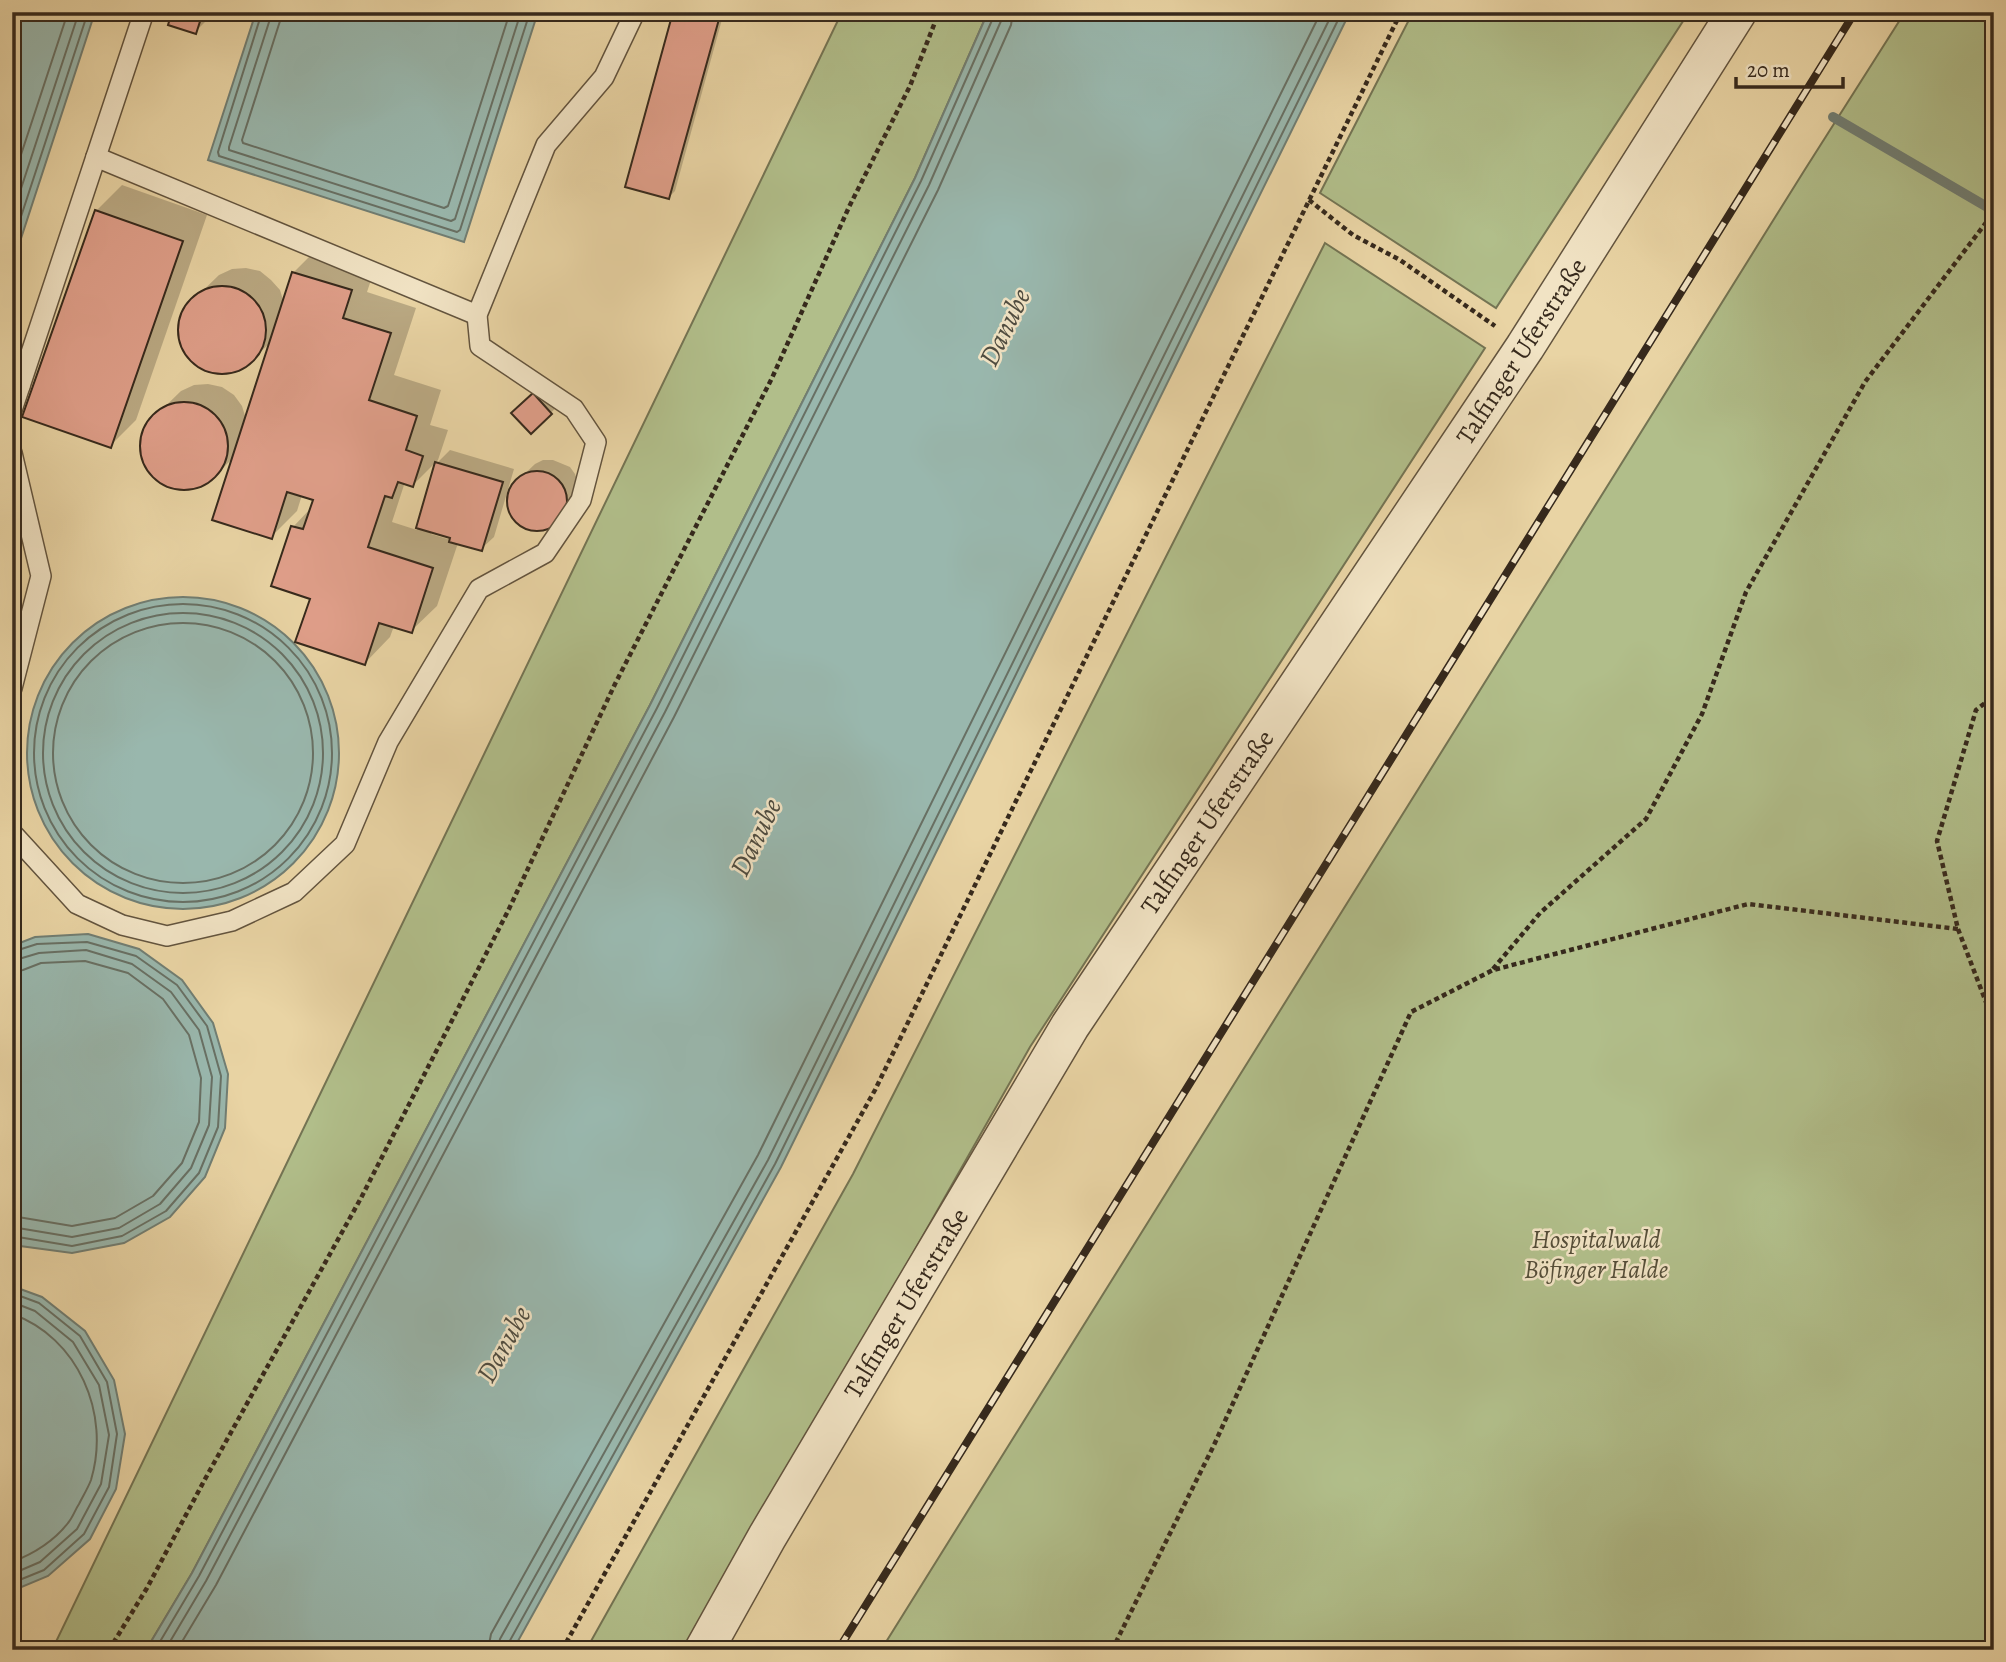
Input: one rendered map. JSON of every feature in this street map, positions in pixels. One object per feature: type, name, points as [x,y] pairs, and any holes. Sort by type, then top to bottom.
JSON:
[{"type":"street","name":"Talfinger Uferstraße","points":[[704,1650],[767,1538],[1070,1026],[1525,347],[1737,12]]},
{"type":"lane","points":[[12,410],[16,384],[144,12]]},
{"type":"lane","points":[[12,833],[77,904],[122,925],[167,936],[232,921],[294,892],[345,844],[388,741],[479,589],[545,553],[582,500],[596,442],[574,409],[480,346],[477,315],[546,145],[604,77],[635,12]]},
{"type":"lane","points":[[96,157],[477,315]]},
{"type":"lane","points":[[12,453],[41,576],[12,688]]},
{"type":"path","points":[[109,1650],[147,1588],[361,1198],[508,912],[615,684],[772,378],[849,207],[910,86],[939,12]]},
{"type":"path","points":[[562,1650],[875,1090],[1401,12]]},
{"type":"path","points":[[1309,200],[1353,235],[1400,260],[1525,347]]},
{"type":"path","points":[[1493,970],[1540,913],[1646,819],[1702,714],[1746,592],[1858,393],[1994,212]]},
{"type":"path","points":[[1994,696],[1976,710],[1937,841],[1958,929],[1994,1023]]},
{"type":"path","points":[[1112,1650],[1214,1445],[1411,1012],[1493,970],[1748,904],[1958,929]]},
{"type":"green space","points":[[842,12],[988,12],[915,178],[650,705],[192,1573],[146,1650],[52,1650]]},
{"type":"green space","points":[[1413,12],[1689,12],[1496,308],[1320,193]]},
{"type":"green space","name":"Hospitalwald Böfinger Halde","points":[[1905,12],[1994,12],[1994,1650],[881,1650],[1804,171]]},
{"type":"green space","points":[[1325,243],[1485,348],[1030,1047],[688,1650],[586,1650],[853,1174]]},
{"type":"water","points":[[12,12],[95,12],[12,266]]},
{"type":"water","points":[[256,12],[538,12],[464,242],[208,160]]},
{"type":"water","name":"Danube","points":[[988,12],[1350,12],[781,1167],[513,1650],[146,1650],[192,1573],[650,705],[915,178]]},
{"type":"water","points":[[183,597],[213,600],[257,615],[282,632],[304,654],[327,693],[336,723],[339,753],[336,783],[321,827],[304,852],[282,874],[243,897],[213,906],[183,909],[153,906],[109,891],[84,874],[62,852],[39,813],[30,783],[27,753],[30,723],[45,679],[62,654],[84,632],[123,609],[153,600]]},
{"type":"water","points":[[88,934],[139,949],[182,980],[213,1023],[228,1074],[225,1128],[205,1177],[170,1217],[124,1243],[72,1253],[20,1246],[12,1242],[12,946],[35,937]]},
{"type":"water","points":[[12,1286],[42,1297],[85,1331],[114,1380],[125,1434],[116,1489],[90,1539],[48,1576],[12,1591]]},
{"type":"building","points":[[172,12],[203,12],[196,34],[168,25]]},
{"type":"building","points":[[673,12],[721,12],[669,199],[625,187]]},
{"type":"building","points":[[95,210],[183,241],[111,448],[22,417]]},
{"type":"building","points":[[292,272],[352,290],[343,318],[391,333],[369,400],[417,416],[406,450],[423,456],[413,487],[398,482],[392,498],[385,496],[368,547],[433,568],[412,633],[379,623],[365,665],[295,642],[310,599],[271,586],[291,526],[303,529],[313,500],[287,492],[272,539],[212,520]]},
{"type":"building","points":[[222,286],[239,290],[253,299],[262,313],[266,330],[262,347],[253,361],[239,370],[222,374],[205,370],[191,361],[182,347],[178,330],[182,313],[191,299],[205,290]]},
{"type":"building","points":[[533,393],[552,414],[531,434],[511,413]]},
{"type":"building","points":[[184,402],[201,406],[215,415],[224,429],[228,446],[224,463],[215,477],[201,486],[184,490],[167,486],[153,477],[144,463],[140,446],[144,429],[153,415],[167,406]]},
{"type":"building","points":[[435,462],[503,482],[482,551],[449,542],[450,538],[416,528]]},
{"type":"building","points":[[537,471],[558,480],[567,501],[558,522],[537,531],[516,522],[507,501],[516,480]]},
{"type":"waterway","points":[[1833,117],[1994,211]]},
{"type":"railway","points":[[838,1650],[1855,12]]}]
